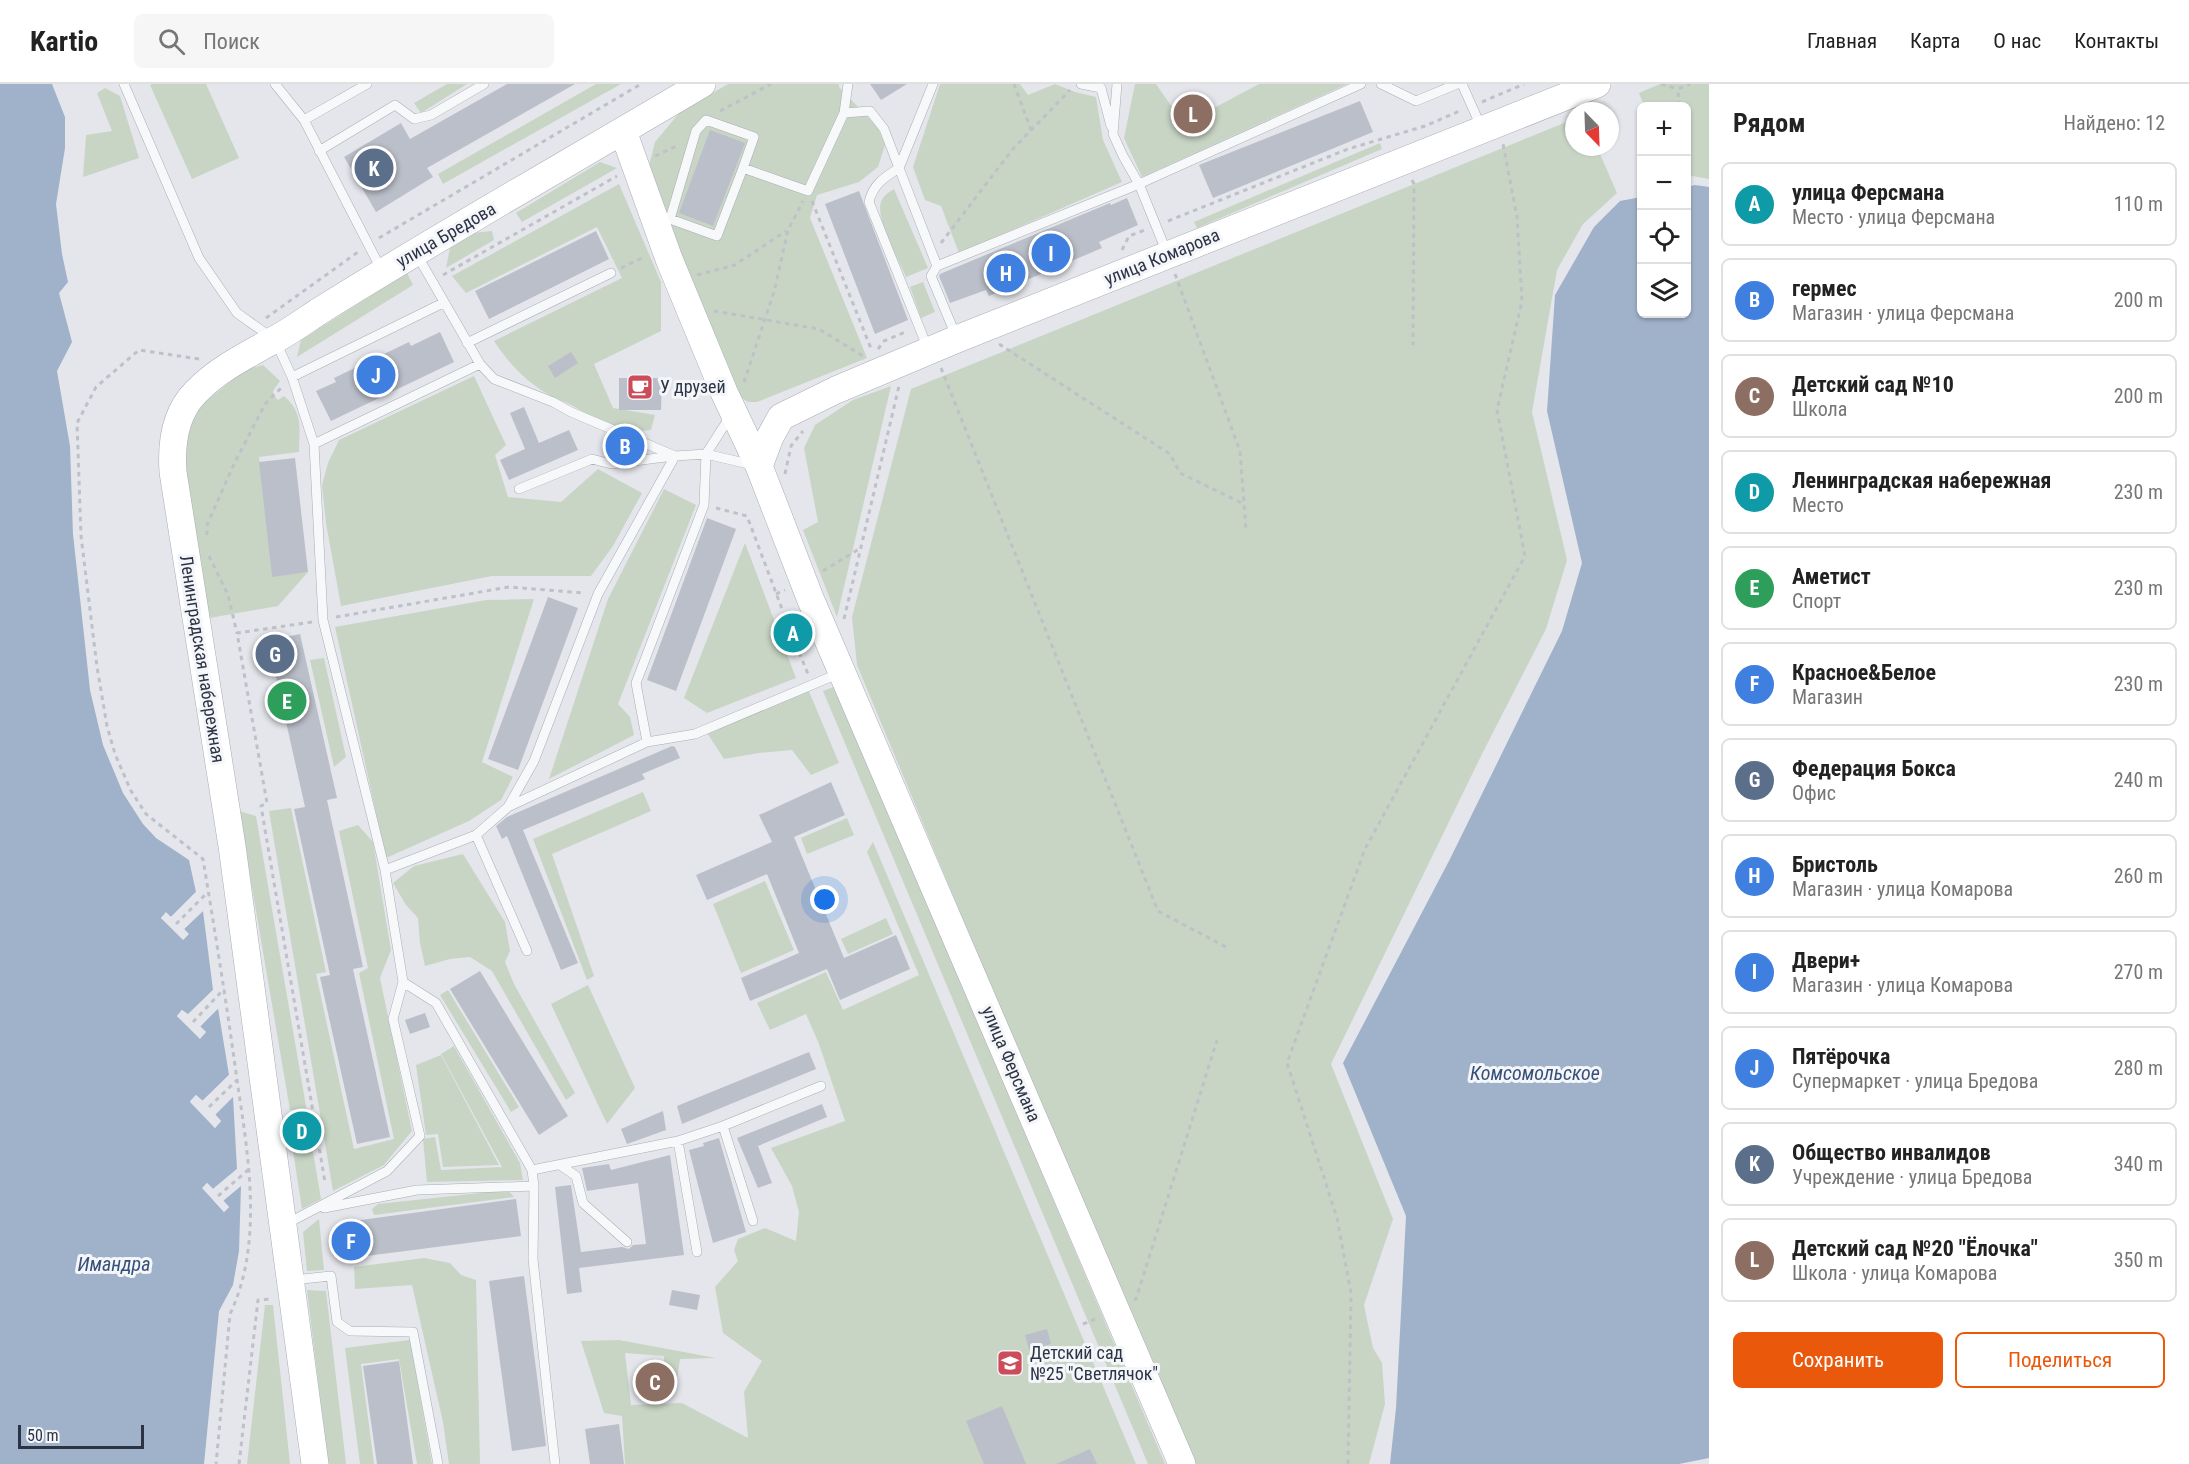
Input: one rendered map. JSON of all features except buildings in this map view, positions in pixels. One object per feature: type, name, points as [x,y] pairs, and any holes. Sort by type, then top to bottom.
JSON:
[{"type":"street","name":"улица Бредова","points":[[194,393],[236,361],[275,340],[382,272],[699,85]]},
{"type":"street","name":"улица Комарова","points":[[781,417],[929,346],[957,339],[1171,264],[1485,125],[1588,86]]},
{"type":"street","name":"улица Ферсмана","points":[[623,131],[664,230],[724,392],[738,399],[759,466],[803,582],[1182,1464]]},
{"type":"street","name":"Ленинградская набережная","points":[[194,393],[182,412],[175,432],[172,450],[173,472],[232,846],[283,1225],[283,1289],[315,1464]]},
{"type":"street","points":[[738,399],[759,418],[781,417]]},
{"type":"street","points":[[759,466],[770,437],[781,417]]},
{"type":"lane","points":[[124,84],[199,258],[237,313],[275,340],[292,377],[314,444],[323,620],[386,870],[403,982],[393,1019],[420,1136],[387,1171],[283,1225]]},
{"type":"lane","points":[[275,84],[304,120],[382,272]]},
{"type":"lane","points":[[304,120],[367,84]]},
{"type":"lane","points":[[319,152],[394,105],[414,118],[431,115],[483,84]]},
{"type":"lane","points":[[743,168],[808,191],[844,113],[848,84]]},
{"type":"lane","points":[[929,346],[869,202],[871,190],[882,179],[899,168],[933,84]]},
{"type":"lane","points":[[1081,84],[1101,88],[1113,134],[1139,184],[1171,264]]},
{"type":"lane","points":[[1113,134],[1117,84]]},
{"type":"lane","points":[[957,339],[931,276],[938,266],[1139,184],[1361,84]]},
{"type":"lane","points":[[1381,84],[1416,101],[1457,84]]},
{"type":"lane","points":[[1462,84],[1485,125]]},
{"type":"lane","points":[[844,113],[870,111],[884,129],[938,266]]},
{"type":"lane","points":[[706,120],[754,137],[743,168],[717,236],[664,230],[696,131],[706,120]]},
{"type":"lane","points":[[416,253],[467,343],[480,364],[494,379],[554,402],[571,412],[675,456]]},
{"type":"lane","points":[[467,343],[611,273]]},
{"type":"lane","points":[[292,377],[443,303]]},
{"type":"lane","points":[[314,444],[480,364]]},
{"type":"lane","points":[[647,742],[636,683],[704,505],[706,454],[738,399]]},
{"type":"lane","points":[[519,489],[592,459],[611,464],[706,454],[759,466]]},
{"type":"lane","points":[[508,807],[534,761],[598,594],[675,456]]},
{"type":"lane","points":[[386,870],[476,835],[508,807],[647,742],[695,734],[843,671]]},
{"type":"lane","points":[[476,835],[527,951]]},
{"type":"lane","points":[[403,982],[436,1003],[532,1170],[534,1259],[555,1464]]},
{"type":"lane","points":[[532,1170],[678,1142],[821,1086]]},
{"type":"lane","points":[[723,1126],[753,1221]]},
{"type":"lane","points":[[678,1142],[697,1252]]},
{"type":"lane","points":[[560,1165],[576,1176],[583,1203],[627,1242]]},
{"type":"lane","points":[[313,1211],[417,1190],[534,1186]]},
{"type":"lane","points":[[283,1289],[331,1276],[338,1322],[350,1331],[413,1332],[438,1464]]},
{"type":"path","points":[[368,244],[641,84]]},
{"type":"path","points":[[706,120],[709,116],[771,84]]},
{"type":"path","points":[[1014,84],[1031,130]]},
{"type":"path","points":[[933,254],[1012,150],[1075,84]]},
{"type":"path","points":[[1120,252],[1129,236],[1348,149],[1425,126],[1485,125],[1524,84]]},
{"type":"path","points":[[1661,84],[1678,89],[1690,84]]},
{"type":"path","points":[[1678,89],[1679,102]]},
{"type":"path","points":[[1348,1464],[1351,1293],[1337,1218],[1287,1063],[1365,849],[1525,556],[1497,410],[1522,301],[1517,217],[1485,125]]},
{"type":"path","points":[[431,281],[636,166],[694,137]]},
{"type":"path","points":[[1410,173],[1414,184],[1413,345]]},
{"type":"path","points":[[738,399],[774,292],[788,230],[808,191]]},
{"type":"path","points":[[808,191],[874,355],[884,341],[929,346],[1158,911],[1226,947]]},
{"type":"path","points":[[611,273],[664,230]]},
{"type":"path","points":[[692,276],[735,265],[788,230]]},
{"type":"path","points":[[1171,264],[1240,451],[1246,530]]},
{"type":"path","points":[[704,309],[819,329],[867,358],[856,363]]},
{"type":"path","points":[[1007,349],[1170,454],[1180,472],[1244,504]]},
{"type":"path","points":[[207,360],[139,350],[96,387],[77,423],[81,537],[97,667],[107,726],[115,754],[131,791],[146,814],[203,859],[244,1121],[251,1203],[249,1231],[237,1300],[230,1314],[216,1464]]},
{"type":"path","points":[[842,625],[901,375]]},
{"type":"path","points":[[206,541],[207,525],[234,464],[265,405],[292,377]]},
{"type":"path","points":[[784,477],[791,446],[806,428]]},
{"type":"path","points":[[704,505],[747,516],[787,622],[796,617],[800,625]]},
{"type":"path","points":[[206,549],[228,595],[237,633],[267,803],[261,806],[325,1182]]},
{"type":"path","points":[[776,594],[803,582],[859,549]]},
{"type":"path","points":[[237,633],[509,587],[598,594]]},
{"type":"path","points":[[803,633],[807,640],[796,645],[813,684]]},
{"type":"path","points":[[176,924],[208,892]]},
{"type":"path","points":[[193,1022],[224,989]]},
{"type":"path","points":[[1083,1324],[1136,1299],[1217,1040]]},
{"type":"path","points":[[209,1107],[237,1080]]},
{"type":"path","points":[[218,1196],[248,1170]]},
{"type":"path","points":[[239,1464],[258,1300],[283,1289]]},
{"type":"green space","points":[[206,84],[239,158],[192,179],[150,85]]},
{"type":"green space","points":[[447,84],[467,84],[421,113],[414,103]]},
{"type":"green space","points":[[596,84],[621,84],[443,184],[438,174]]},
{"type":"green space","points":[[728,84],[839,84],[839,87],[878,128],[885,145],[878,167],[859,182],[817,195],[810,218],[867,358],[757,402],[748,402],[737,395],[675,245],[649,166],[655,142],[680,112]]},
{"type":"green space","points":[[940,84],[1020,84],[1028,95],[1055,84],[1096,97],[1103,140],[1122,182],[959,253],[941,206],[925,200],[913,167]]},
{"type":"green space","points":[[1135,84],[1156,84],[1184,124],[1259,84],[1347,84],[1142,177],[1124,138]]},
{"type":"green space","points":[[1660,84],[1709,84],[1709,179],[1691,176],[1691,102],[1642,102],[1639,93]]},
{"type":"green space","points":[[105,88],[120,96],[139,158],[83,177],[86,135],[112,131],[97,93]]},
{"type":"green space","points":[[1565,123],[1565,156],[1601,156],[1617,193],[1583,224],[1557,270],[1532,412],[1567,560],[1546,629],[1483,752],[1331,1064],[1393,1219],[1364,1305],[1373,1348],[1382,1363],[1385,1404],[1369,1464],[1190,1464],[857,665],[852,617],[911,389]]},
{"type":"green space","points":[[1380,143],[1382,149],[1197,228],[1194,222]]},
{"type":"green space","points":[[600,162],[617,168],[522,222],[516,213]]},
{"type":"green space","points":[[619,184],[661,282],[661,331],[594,364],[613,408],[655,415],[651,430],[639,431],[610,426],[551,396],[519,372],[494,341],[622,278],[597,227],[466,293],[452,276]]},
{"type":"green space","points":[[894,189],[928,268],[906,277],[881,218],[881,202]]},
{"type":"green space","points":[[492,231],[494,240],[446,268],[450,248],[473,233]]},
{"type":"green space","points":[[407,273],[413,285],[297,357],[301,340]]},
{"type":"green space","points":[[923,282],[935,312],[921,318],[910,287]]},
{"type":"green space","points":[[263,365],[280,381],[273,391],[274,396],[278,400],[284,396],[290,402],[298,415],[300,429],[299,452],[259,457],[272,576],[308,572],[278,606],[204,619],[181,460],[192,420],[205,402],[245,370]]},
{"type":"green space","points":[[474,376],[506,445],[495,455],[508,497],[561,502],[598,469],[642,493],[613,546],[591,576],[492,576],[341,606],[326,523],[322,485],[328,463],[339,440]]},
{"type":"green space","points":[[891,386],[837,617],[803,530],[818,522],[804,448],[815,425],[853,400]]},
{"type":"green space","points":[[664,489],[696,505],[618,704],[630,717],[634,735],[549,779],[608,599]]},
{"type":"green space","points":[[745,543],[796,678],[707,713],[684,698]]},
{"type":"green space","points":[[534,599],[482,762],[513,777],[501,800],[469,821],[386,858],[335,627],[486,600]]},
{"type":"green space","points":[[324,658],[346,757],[334,767],[310,660]]},
{"type":"green space","points":[[836,686],[1165,1464],[1148,1464],[823,691]]},
{"type":"green space","points":[[808,689],[839,763],[811,775],[792,750],[724,759],[707,733]]},
{"type":"green space","points":[[643,792],[651,811],[552,854],[594,976],[587,980],[533,839]]},
{"type":"green space","points":[[291,808],[326,972],[316,974],[354,1149],[394,1139],[359,973],[368,968],[339,831],[358,825],[373,842],[391,950],[380,978],[412,1131],[384,1165],[333,1191],[269,811]]},
{"type":"green space","points":[[239,811],[256,816],[307,1112],[290,1110]]},
{"type":"green space","points":[[847,818],[854,835],[807,854],[801,838]]},
{"type":"green space","points":[[873,842],[1136,1464],[625,1464],[622,1416],[604,1413],[581,1341],[619,1340],[716,1358],[680,1359],[675,1392],[665,1390],[664,1356],[625,1353],[631,1405],[682,1403],[748,1438],[744,1392],[762,1361],[723,1333],[715,1287],[738,1261],[734,1250],[738,1239],[765,1228],[796,1241],[799,1212],[792,1186],[771,1148],[845,1121],[819,1044],[806,1014],[770,1030],[757,1003],[826,972],[843,1010],[919,975],[867,852]]},
{"type":"green space","points":[[463,854],[505,922],[510,951],[505,962],[514,984],[575,1093],[566,1100],[492,971],[470,957],[450,959],[425,966],[418,918],[406,905],[393,883],[414,866]]},
{"type":"green space","points":[[765,881],[794,950],[741,973],[713,904]]},
{"type":"green space","points":[[886,918],[893,934],[848,954],[841,939]]},
{"type":"green space","points":[[588,985],[635,1088],[607,1124],[551,1004]]},
{"type":"green space","points":[[448,990],[519,1107],[511,1112],[440,995]]},
{"type":"green space","points":[[454,1046],[520,1163],[523,1180],[427,1182],[423,1139],[435,1137],[441,1170],[502,1167],[441,1054]]},
{"type":"green space","points":[[441,1055],[499,1165],[443,1167],[438,1134],[426,1135],[416,1065]]},
{"type":"green space","points":[[293,1151],[313,1152],[321,1199],[302,1209]]},
{"type":"green space","points":[[508,1190],[514,1197],[374,1215],[372,1209],[378,1204]]},
{"type":"green space","points":[[319,1219],[324,1270],[307,1271],[303,1232]]},
{"type":"green space","points":[[424,1258],[450,1263],[461,1275],[476,1280],[480,1464],[449,1464],[443,1422],[412,1285],[355,1289],[354,1267]]},
{"type":"green space","points":[[307,1290],[326,1291],[346,1464],[328,1464]]},
{"type":"green space","points":[[265,1305],[273,1305],[290,1464],[247,1464]]},
{"type":"green space","points":[[410,1340],[432,1464],[417,1464],[399,1359],[361,1364],[374,1464],[360,1464],[345,1348]]},
{"type":"water","name":"Имандра","points":[[0,84],[52,84],[65,117],[65,148],[56,204],[68,282],[59,293],[72,342],[57,371],[70,446],[73,534],[90,690],[103,745],[123,793],[143,824],[156,838],[189,860],[196,892],[171,917],[166,913],[161,918],[184,939],[188,934],[184,929],[203,911],[213,990],[188,1015],[182,1010],[177,1016],[200,1038],[206,1032],[200,1027],[218,1008],[229,1075],[202,1101],[196,1095],[190,1102],[215,1128],[221,1121],[215,1115],[233,1097],[237,1169],[213,1189],[207,1183],[203,1188],[224,1212],[229,1207],[223,1201],[241,1186],[239,1251],[233,1285],[219,1311],[204,1464],[0,1464]]},
{"type":"water","name":"Комсомольское","points":[[1691,186],[1709,187],[1709,1458],[1679,1464],[1390,1464],[1396,1408],[1406,1216],[1343,1063],[1450,859],[1562,631],[1582,563],[1547,411],[1555,295],[1594,227],[1620,201],[1637,198],[1637,318],[1691,318]]},
{"type":"pier","points":[[196,892],[198,894],[173,919],[165,918],[183,935],[182,927],[201,909],[205,909],[184,929],[189,934],[183,940],[161,918],[166,912],[171,917]]},
{"type":"pier","points":[[213,990],[215,992],[189,1017],[182,1014],[181,1016],[200,1034],[202,1032],[197,1025],[217,1006],[221,1006],[200,1026],[206,1032],[200,1039],[177,1016],[182,1010],[188,1014]]},
{"type":"pier","points":[[229,1075],[231,1077],[204,1103],[201,1104],[196,1099],[194,1101],[215,1124],[217,1121],[212,1113],[231,1094],[235,1094],[215,1114],[221,1121],[215,1128],[190,1101],[196,1095],[203,1101]]},
{"type":"pier","points":[[237,1169],[239,1172],[214,1192],[207,1188],[224,1207],[220,1199],[239,1183],[243,1184],[223,1200],[229,1207],[224,1212],[202,1188],[207,1183],[213,1189]]},
{"type":"place","name":"Детский сад №20 \"Ёлочка\"","points":[[1193,114]]},
{"type":"place","name":"Общество инвалидов","points":[[374,168]]},
{"type":"place","name":"Двери+","points":[[1051,253]]},
{"type":"place","name":"Бристоль","points":[[1006,273]]},
{"type":"place","name":"Пятёрочка","points":[[376,375]]},
{"type":"place","name":"У друзей","points":[[640,387]]},
{"type":"place","name":"гермес","points":[[625,446]]},
{"type":"place","name":"улица Ферсмана","points":[[793,633]]},
{"type":"place","name":"Федерация Бокса","points":[[275,654]]},
{"type":"place","name":"Аметист","points":[[287,701]]},
{"type":"place","name":"Ленинградская набережная","points":[[302,1131]]},
{"type":"place","name":"Красное&Белое","points":[[351,1241]]},
{"type":"place","name":"Детский сад №25 \"Светлячок\"","points":[[1010,1363]]},
{"type":"place","name":"Детский сад №10","points":[[655,1382]]}]
